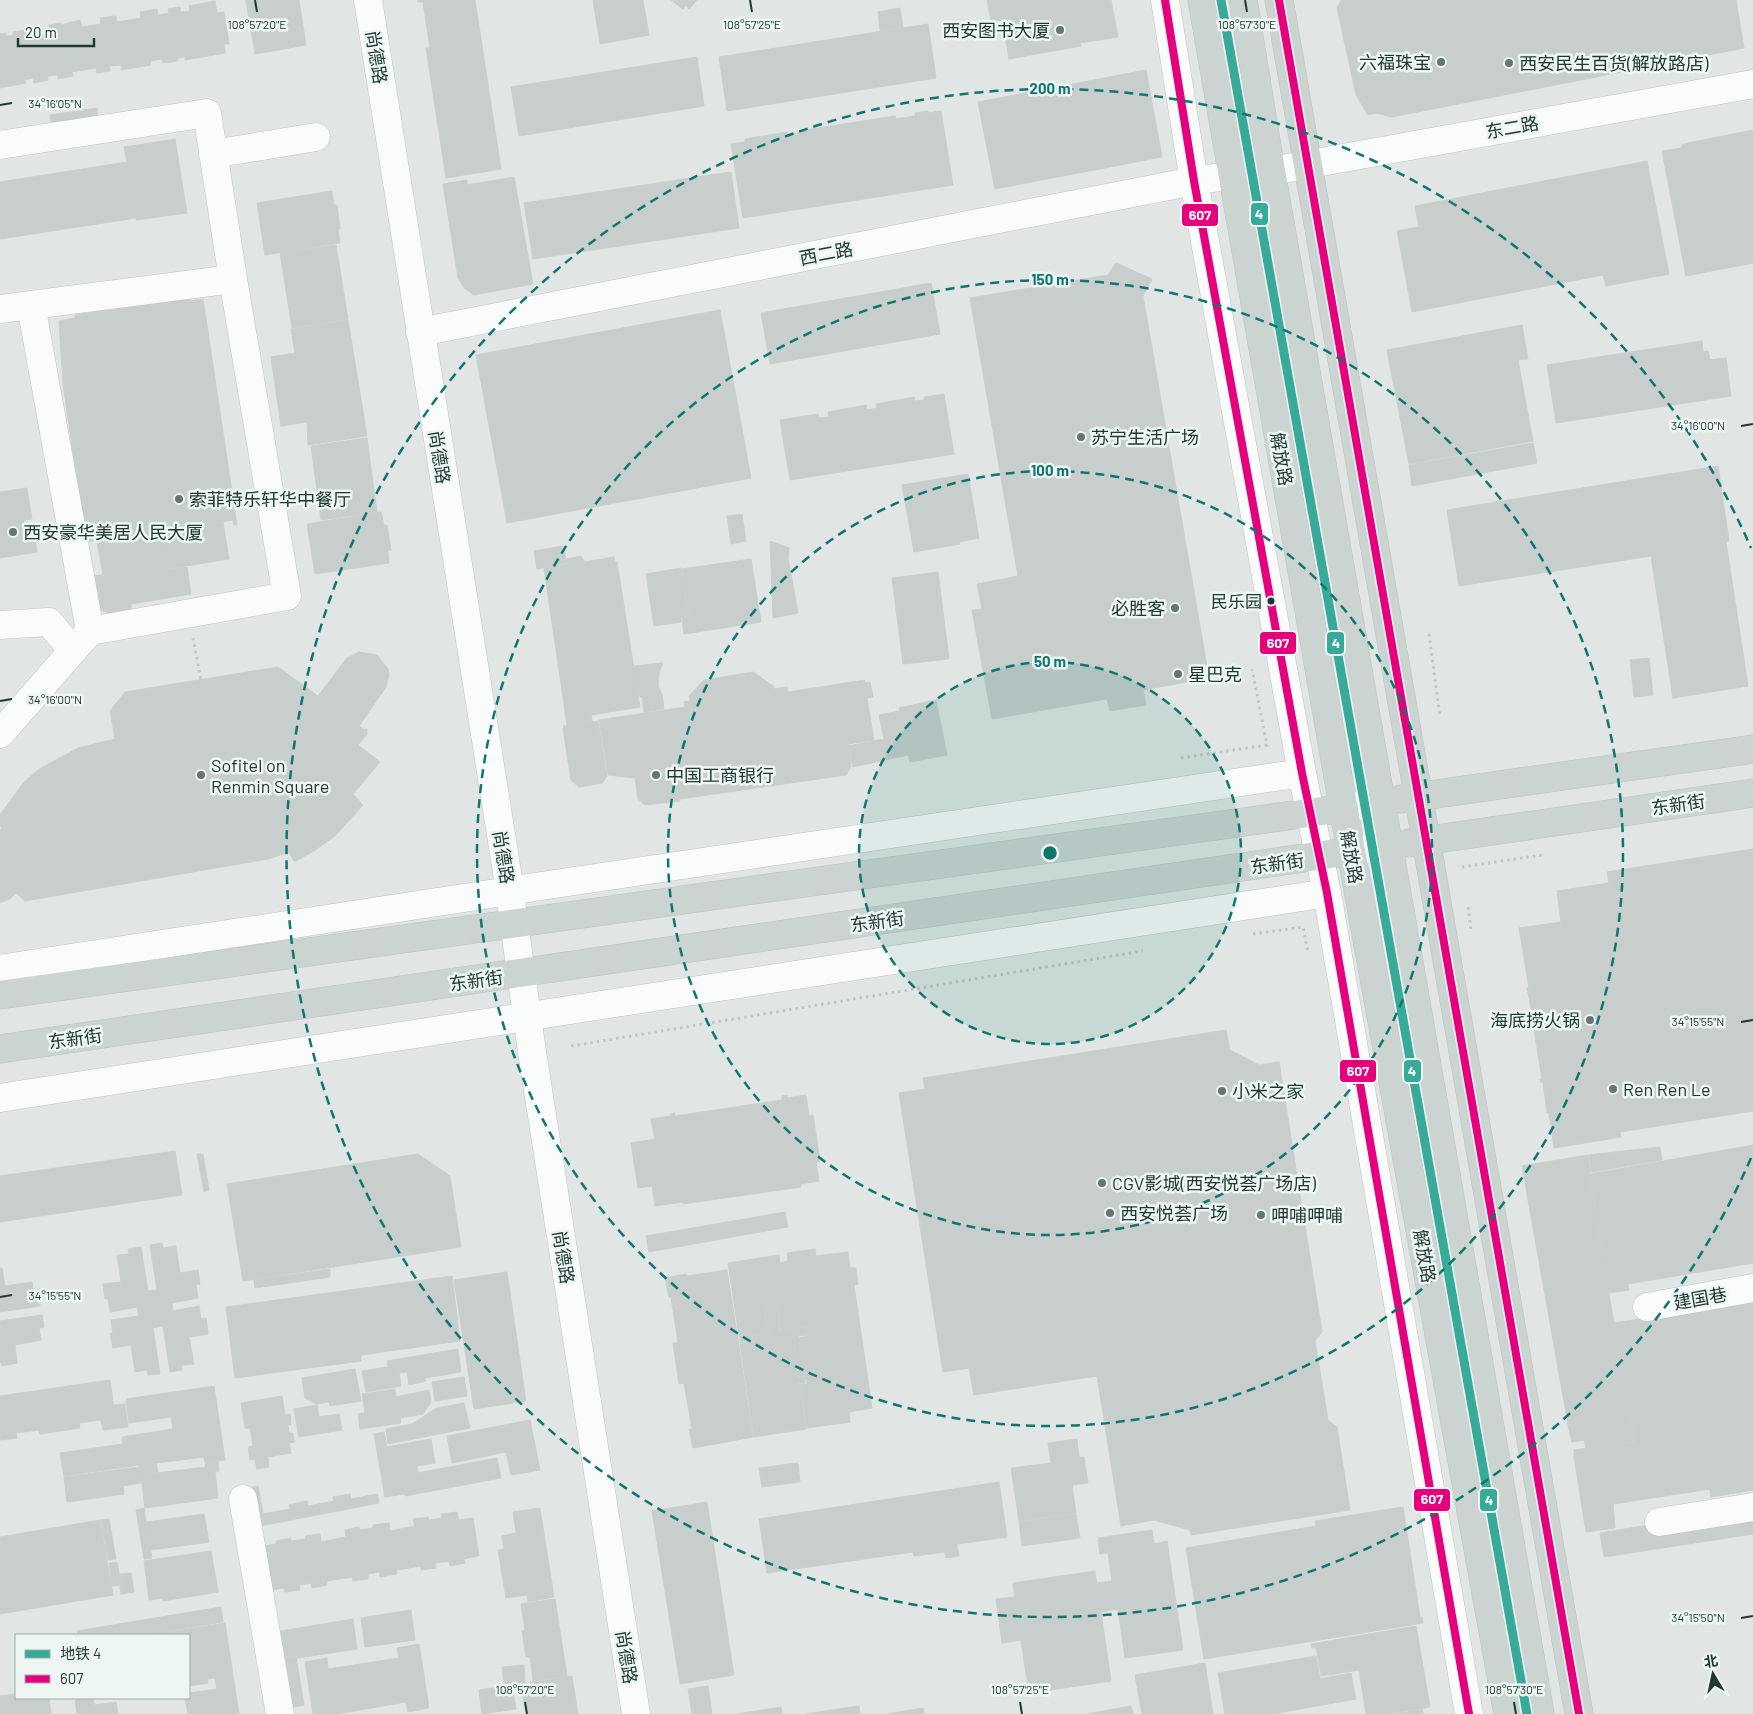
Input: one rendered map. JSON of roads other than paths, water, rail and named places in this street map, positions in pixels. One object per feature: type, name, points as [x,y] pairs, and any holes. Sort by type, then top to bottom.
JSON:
[{"type":"main road","name":"解放路","points":[[1202,0],[1351,852],[1508,1714]]},
{"type":"main road","name":"解放路","points":[[1244,0],[1271,171],[1540,1714]]},
{"type":"main road","points":[[1278,0],[1579,1714]]},
{"type":"main road","points":[[1382,802],[1753,749]]},
{"type":"main road","name":"东新街","points":[[1390,846],[1753,793]]},
{"type":"main road","points":[[0,996],[1344,808]]},
{"type":"main road","name":"东新街","points":[[0,1049],[1351,852]]},
{"type":"street","name":"尚德路","points":[[368,0],[510,891],[527,1017],[636,1714]]},
{"type":"street","points":[[1165,0],[1194,181],[1302,773],[1327,893],[1469,1714]]},
{"type":"street","name":"东二路","points":[[1271,171],[1753,84]]},
{"type":"street","points":[[0,145],[207,113],[287,596],[189,613],[81,641],[0,734]]},
{"type":"street","points":[[213,154],[316,137]]},
{"type":"street","name":"西二路","points":[[420,332],[1232,175]]},
{"type":"street","points":[[0,309],[233,279]]},
{"type":"street","points":[[31,305],[81,641]]},
{"type":"street","points":[[0,625],[49,622],[81,641]]},
{"type":"street","points":[[0,969],[1302,773]]},
{"type":"street","points":[[1344,808],[1382,802]]},
{"type":"street","name":"东新街","points":[[1351,852],[1390,846]]},
{"type":"street","points":[[0,1098],[1327,893]]},
{"type":"street","name":"建国巷","points":[[1647,1308],[1753,1288]]},
{"type":"street","points":[[243,1498],[280,1714]]},
{"type":"street","points":[[1659,1522],[1753,1508]]},
{"type":"metro line","name":"4","points":[[1221,0],[1527,1714]]},
{"type":"place","name":"西安图书大厦","points":[[1060,30]]},
{"type":"place","name":"六福珠宝","points":[[1441,62]]},
{"type":"place","name":"西安民生百货(解放路店)","points":[[1509,63]]},
{"type":"place","name":"苏宁生活广场","points":[[1081,437]]},
{"type":"place","name":"索菲特乐轩华中餐厅","points":[[179,499]]},
{"type":"place","name":"西安豪华美居人民大厦","points":[[13,532]]},
{"type":"place","name":"民乐园","points":[[1271,601]]},
{"type":"place","name":"必胜客","points":[[1175,608]]},
{"type":"place","name":"星巴克","points":[[1178,674]]},
{"type":"place","name":"Sofitel on Renmin Square","points":[[201,775]]},
{"type":"place","name":"中国工商银行","points":[[656,775]]},
{"type":"place","name":"海底捞火锅","points":[[1590,1020]]},
{"type":"place","name":"Ren Ren Le","points":[[1613,1089]]},
{"type":"place","name":"小米之家","points":[[1222,1091]]},
{"type":"place","name":"CGV影城(西安悦荟广场店)","points":[[1102,1183]]},
{"type":"place","name":"西安悦荟广场","points":[[1110,1213]]},
{"type":"place","name":"呷哺呷哺","points":[[1261,1215]]}]
